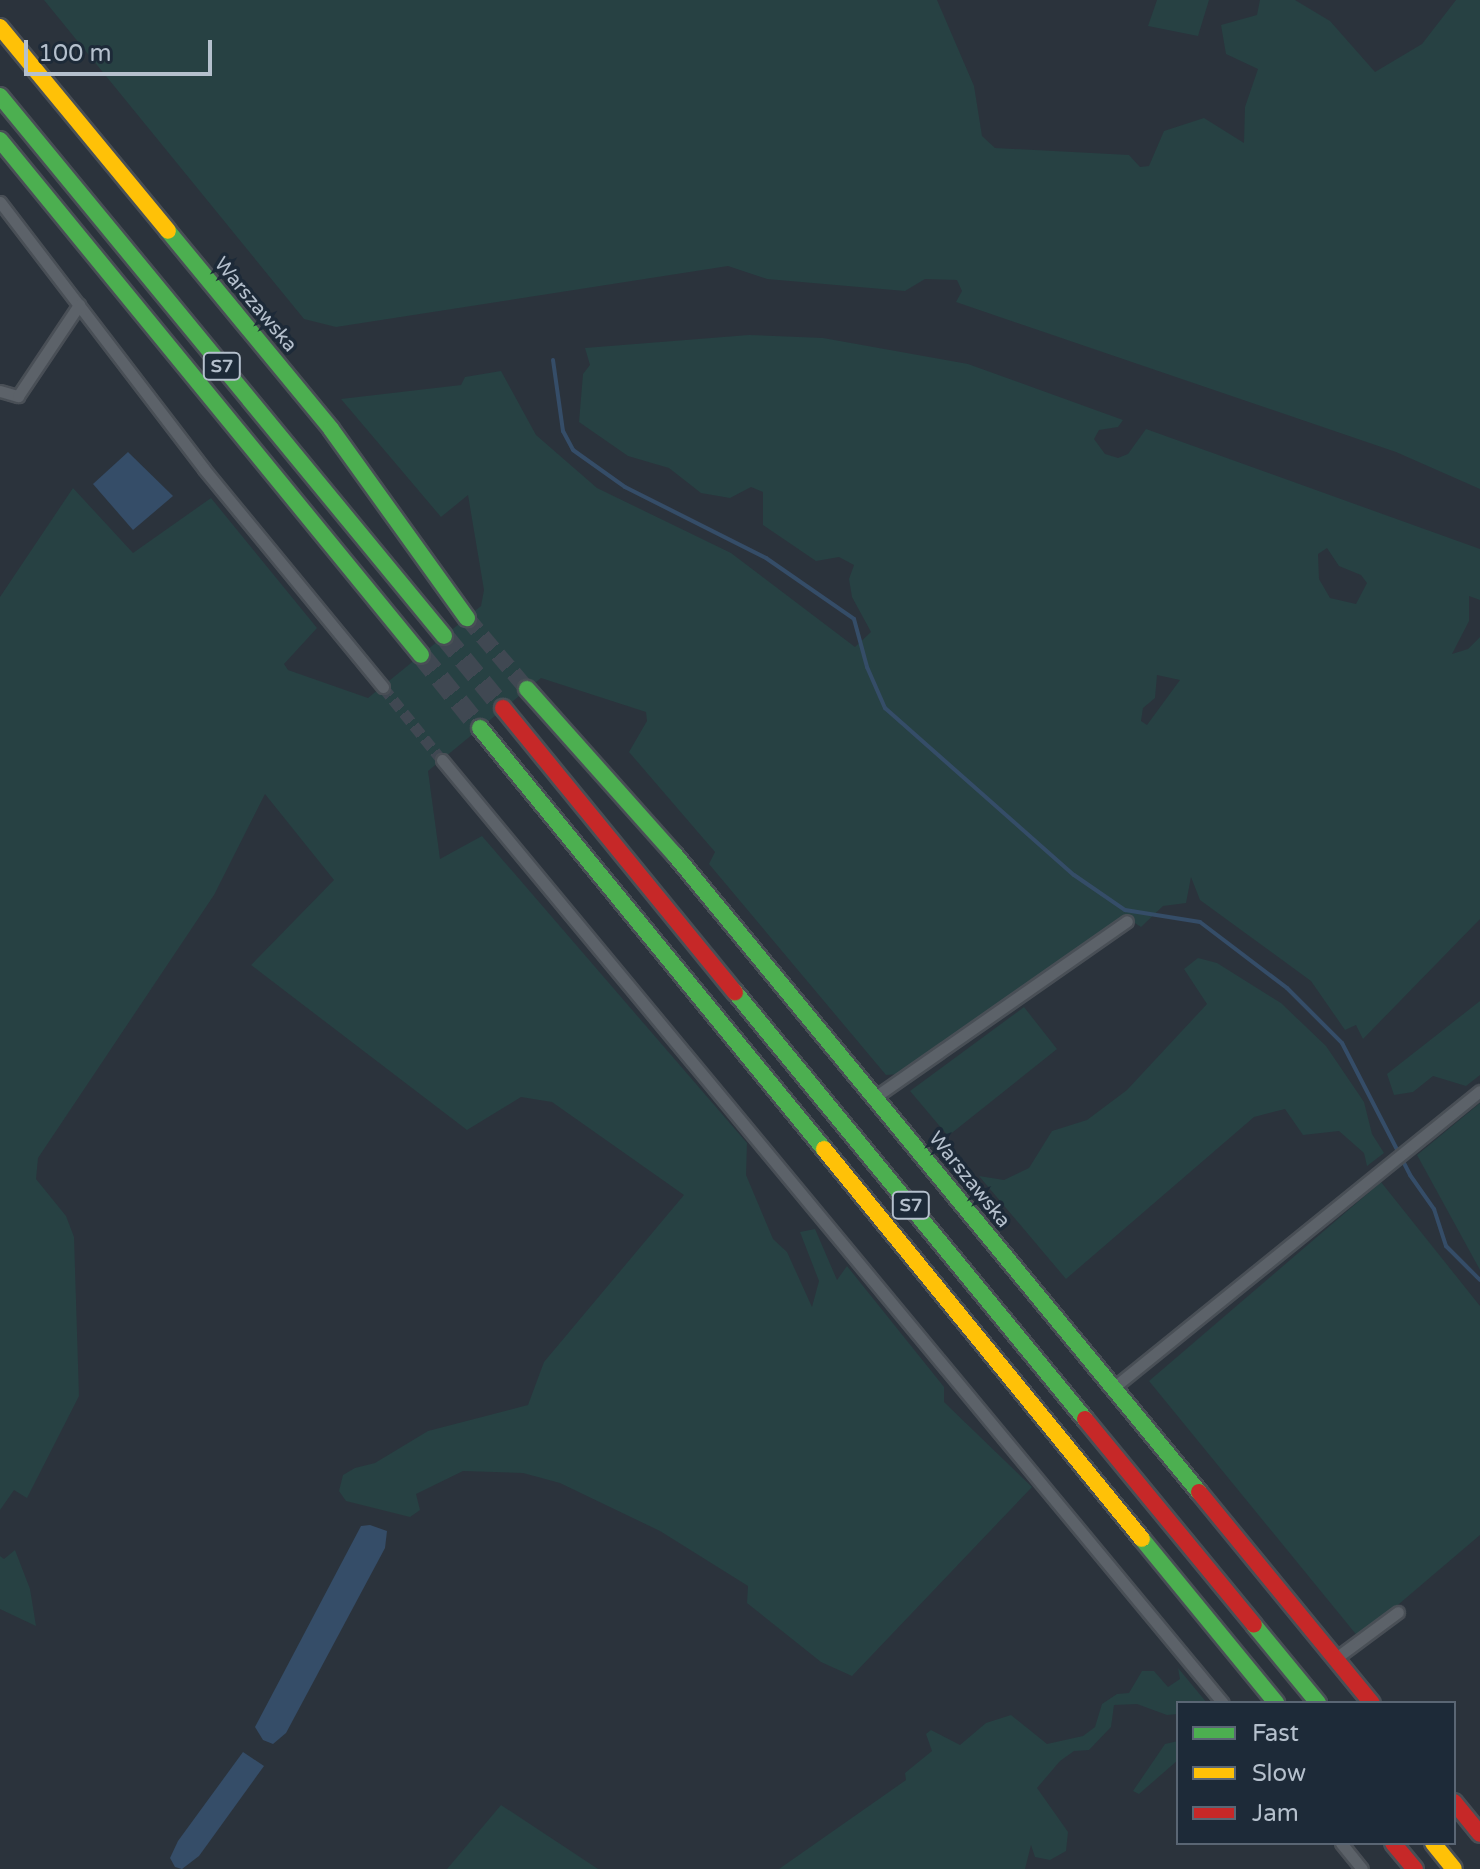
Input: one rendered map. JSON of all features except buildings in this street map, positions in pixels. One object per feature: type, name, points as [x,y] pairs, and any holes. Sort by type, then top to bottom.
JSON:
[{"type":"main road","name":"Warszawska","points":[[0,27],[331,429],[467,618]]},
{"type":"main road","name":"S7","points":[[0,96],[444,636]]},
{"type":"main road","name":"S7","points":[[0,140],[421,655]]},
{"type":"main road","name":"Warszawska","points":[[527,689],[675,855],[1370,1701]]},
{"type":"main road","name":"S7","points":[[503,708],[1316,1701]]},
{"type":"main road","name":"S7","points":[[480,728],[1274,1701]]},
{"type":"main road","points":[[1456,1804],[1480,1834]]},
{"type":"main road","points":[[1395,1845],[1415,1869]]},
{"type":"main road","points":[[1435,1845],[1454,1869]]},
{"type":"street","points":[[0,202],[204,469],[383,687]]},
{"type":"street","points":[[0,391],[18,396],[79,305]]},
{"type":"street","points":[[442,760],[1221,1701]]},
{"type":"street","points":[[875,1097],[1127,921]]},
{"type":"street","points":[[1113,1388],[1480,1091]]},
{"type":"street","points":[[1336,1658],[1398,1612]]},
{"type":"street","points":[[1343,1845],[1362,1869]]},
{"type":"green space","points":[[44,0],[937,0],[974,86],[982,136],[995,148],[1129,155],[1140,167],[1149,166],[1164,131],[1204,118],[1244,143],[1245,107],[1258,69],[1226,54],[1221,25],[1257,15],[1260,0],[1295,0],[1330,21],[1375,72],[1422,44],[1456,0],[1480,0],[1480,489],[1396,452],[956,302],[962,291],[957,280],[925,279],[905,291],[767,279],[728,266],[336,327],[304,319]]},
{"type":"green space","points":[[1157,0],[1209,0],[1198,36],[1148,26]]},
{"type":"green space","points":[[749,335],[823,338],[968,364],[1123,420],[1118,427],[1099,430],[1094,439],[1105,454],[1118,458],[1128,454],[1146,429],[1480,549],[1480,600],[1469,596],[1469,621],[1452,654],[1468,649],[1480,637],[1480,919],[1363,1039],[1356,1025],[1345,1030],[1311,981],[1200,900],[1191,877],[1186,903],[1163,906],[1141,927],[1124,916],[952,1042],[900,1074],[886,1075],[709,864],[715,852],[629,752],[647,721],[646,712],[541,678],[428,771],[440,859],[482,836],[747,1143],[746,1175],[773,1239],[787,1252],[812,1307],[819,1281],[800,1232],[815,1229],[837,1280],[847,1266],[944,1387],[944,1402],[1032,1487],[852,1676],[821,1662],[747,1603],[748,1586],[660,1531],[560,1483],[523,1473],[463,1471],[416,1494],[420,1510],[410,1517],[346,1501],[339,1491],[343,1475],[375,1463],[428,1431],[528,1405],[544,1362],[684,1195],[552,1102],[521,1097],[467,1130],[251,965],[334,880],[265,794],[214,895],[38,1158],[36,1179],[66,1216],[74,1237],[79,1396],[27,1498],[14,1490],[0,1510],[0,597],[73,488],[133,553],[211,498],[317,628],[284,664],[288,670],[368,698],[481,606],[484,590],[468,495],[441,517],[341,399],[461,385],[465,377],[501,371],[536,435],[597,488],[731,553],[855,647],[871,632],[852,597],[849,579],[854,565],[839,557],[816,561],[763,525],[763,492],[751,487],[730,498],[701,493],[669,468],[628,456],[579,422],[583,374],[590,365],[585,348]],"holes":[[[1327,548],[1339,566],[1361,575],[1367,583],[1356,604],[1330,598],[1319,579],[1318,554]],[[1157,675],[1180,680],[1147,725],[1141,721],[1143,708],[1155,698]]]},
{"type":"green space","points":[[1198,958],[1217,963],[1281,1003],[1326,1046],[1364,1102],[1372,1134],[1384,1153],[1367,1166],[1364,1153],[1339,1131],[1303,1135],[1285,1109],[1254,1117],[1066,1279],[979,1176],[1004,1180],[1029,1168],[1052,1131],[1087,1120],[1127,1090],[1207,1004],[1184,969]]},
{"type":"green space","points":[[1480,1001],[1480,1075],[1466,1086],[1433,1076],[1413,1092],[1394,1095],[1387,1074]]},
{"type":"green space","points":[[1024,1007],[1057,1049],[948,1136],[910,1091]]},
{"type":"green space","points":[[1480,1103],[1480,1270],[1417,1155]]},
{"type":"green space","points":[[1381,1182],[1480,1306],[1480,1535],[1359,1638],[1149,1381]]},
{"type":"green space","points":[[15,1550],[30,1589],[36,1626],[0,1609],[0,1556],[4,1559]]},
{"type":"green space","points":[[1178,1668],[1205,1701],[1176,1701],[1176,1714],[1167,1715],[1137,1704],[1114,1705],[1111,1727],[1089,1750],[1074,1751],[1060,1761],[1037,1788],[1068,1832],[1066,1851],[1050,1860],[1035,1857],[1031,1845],[1025,1869],[779,1869],[906,1780],[905,1773],[932,1751],[926,1734],[931,1730],[960,1745],[986,1723],[1011,1715],[1047,1744],[1083,1736],[1095,1727],[1102,1704],[1117,1694],[1129,1693],[1142,1671],[1154,1671],[1168,1687],[1180,1679]]},
{"type":"green space","points":[[1176,1741],[1176,1762],[1139,1794],[1133,1791],[1165,1744]]},
{"type":"green space","points":[[501,1805],[598,1869],[447,1869]]},
{"type":"water","points":[[128,452],[173,496],[133,530],[93,484]]},
{"type":"water","points":[[370,1525],[387,1531],[385,1548],[286,1733],[273,1744],[263,1740],[255,1727],[361,1526]]},
{"type":"water","points":[[243,1752],[264,1766],[199,1856],[182,1869],[175,1867],[170,1858],[178,1841]]},
{"type":"waterway","points":[[553,360],[563,431],[573,450],[625,487],[766,558],[854,619],[867,667],[885,708],[1074,875],[1125,910],[1200,922],[1287,988],[1342,1043],[1410,1175],[1434,1209],[1446,1246],[1480,1280]]},
{"type":"tunnel","points":[[467,618],[527,689]]},
{"type":"tunnel","points":[[444,636],[503,708]]},
{"type":"tunnel","points":[[421,655],[480,728]]},
{"type":"tunnel","points":[[383,687],[442,760]]},
{"type":"traffic: fast","points":[[0,96],[444,636]]},
{"type":"traffic: fast","points":[[0,140],[421,655]]},
{"type":"traffic: fast","points":[[168,231],[331,429],[467,618]]},
{"type":"traffic: fast","points":[[527,689],[675,855],[1199,1492]]},
{"type":"traffic: fast","points":[[480,728],[824,1149]]},
{"type":"traffic: fast","points":[[735,992],[1085,1419]]},
{"type":"traffic: fast","points":[[1142,1539],[1274,1701]]},
{"type":"traffic: fast","points":[[1254,1625],[1316,1701]]},
{"type":"traffic: slow","points":[[0,27],[168,231]]},
{"type":"traffic: slow","points":[[824,1149],[1142,1539]]},
{"type":"traffic: slow","points":[[1435,1845],[1454,1869]]},
{"type":"traffic: jam","points":[[503,708],[735,992]]},
{"type":"traffic: jam","points":[[1085,1419],[1254,1625]]},
{"type":"traffic: jam","points":[[1199,1492],[1370,1701]]},
{"type":"traffic: jam","points":[[1456,1804],[1480,1834]]},
{"type":"traffic: jam","points":[[1395,1845],[1415,1869]]}]
